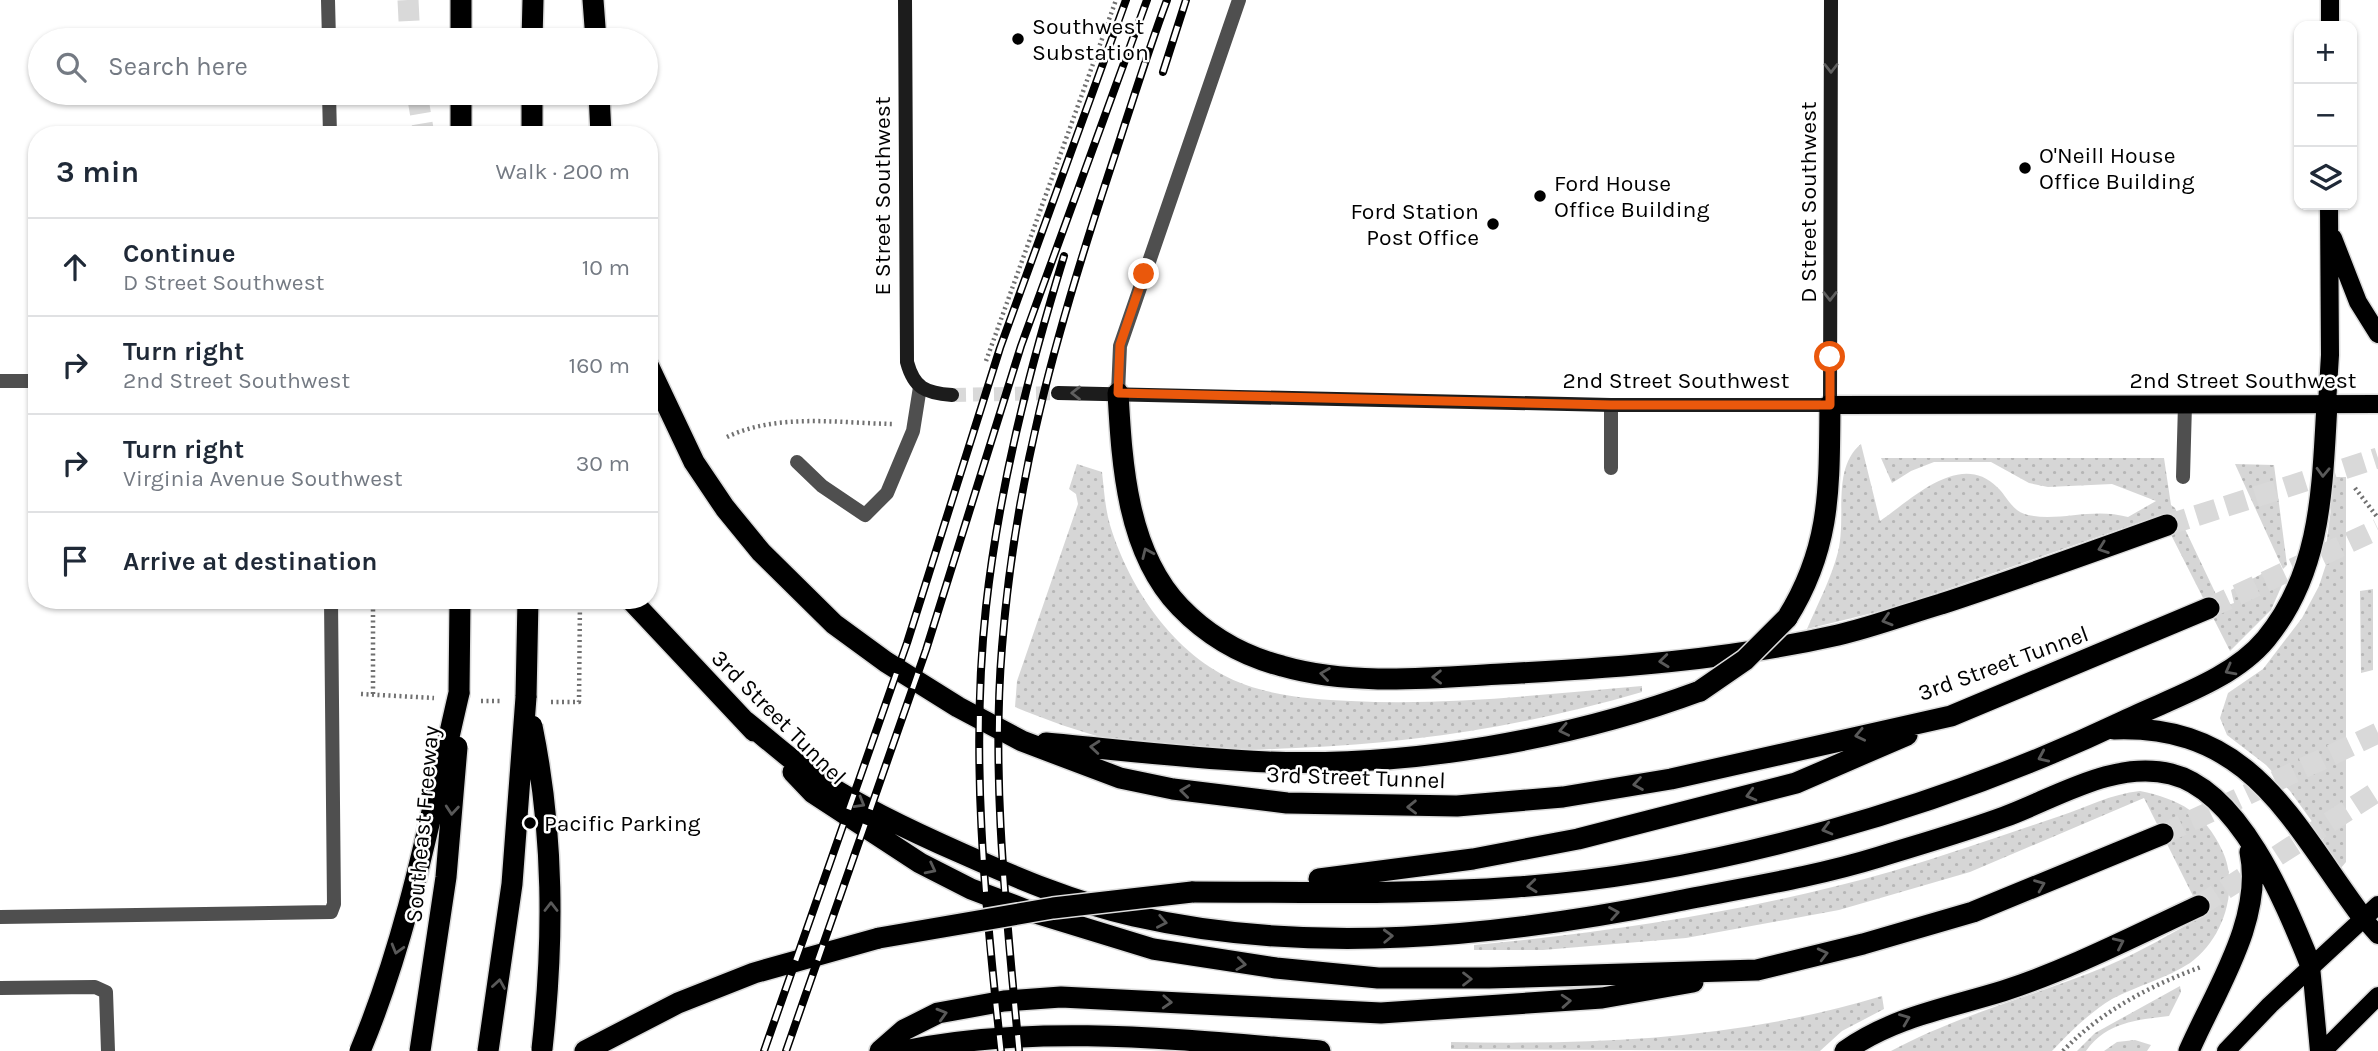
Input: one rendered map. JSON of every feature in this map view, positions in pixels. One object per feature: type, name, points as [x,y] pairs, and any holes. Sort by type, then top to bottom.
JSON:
[{"type":"highway","points":[[461,0],[461,28]]},
{"type":"highway","points":[[533,0],[533,28]]},
{"type":"highway","points":[[593,0],[595,28]]},
{"type":"highway","points":[[461,105],[461,126]]},
{"type":"highway","points":[[532,105],[532,126]]},
{"type":"highway","points":[[599,105],[600,126]]},
{"type":"highway","name":"3rd Street Tunnel","points":[[658,385],[702,474],[740,526],[797,590],[834,624],[886,662],[958,707],[1021,741],[1120,778],[1173,789],[1287,803],[1457,806],[1563,797],[1671,779],[1951,716],[2209,608]]},
{"type":"highway","points":[[1118,393],[1133,517],[1145,552],[1163,585],[1179,606],[1232,647],[1284,667],[1341,677],[1454,677],[1555,671],[1776,647],[1841,634],[1911,613],[2167,525]]},
{"type":"highway","points":[[1192,892],[1445,891],[1532,886],[1647,870],[1776,842],[1890,812],[2024,766],[2234,668],[2247,660],[2280,621],[2303,574],[2317,527],[2327,404]]},
{"type":"highway","points":[[1021,741],[1166,757],[1271,762],[1403,757],[1512,740],[1594,723],[1700,691],[1745,660],[1787,618],[1811,574],[1826,515],[1830,405]]},
{"type":"highway","name":"Southeast Freeway","points":[[420,1051],[446,877],[459,692],[460,609]]},
{"type":"highway","points":[[488,1051],[512,884],[526,696],[528,609]]},
{"type":"highway","name":"3rd Street Tunnel","points":[[639,609],[813,793],[920,863],[971,889],[1029,911],[1153,949],[1226,962],[1378,978],[1489,978],[1757,970],[1863,944],[1973,912],[2162,834]]},
{"type":"highway","points":[[360,1051],[385,987],[405,920],[459,692]]},
{"type":"highway","points":[[526,696],[545,794],[550,858],[550,964],[542,1051]]},
{"type":"highway","points":[[585,1051],[678,1003],[754,973],[879,937],[1053,908],[1363,875],[1578,839],[1796,783],[1951,716]]},
{"type":"highway","points":[[745,721],[819,780],[884,816],[1054,893],[1130,915],[1246,935],[1293,938],[1409,936],[1510,928],[1607,915],[1776,883],[1863,862],[1938,839],[2114,774],[2132,771],[2175,774],[2210,794],[2245,833],[2293,923],[2311,966]]},
{"type":"highway","points":[[2105,729],[2161,730],[2184,735],[2206,742],[2242,765],[2280,805],[2371,912]]},
{"type":"highway","points":[[2189,1051],[2246,924],[2252,901],[2254,877],[2245,833]]},
{"type":"highway","points":[[1845,1051],[1868,1034],[1913,1016],[2028,981],[2087,958],[2199,906]]},
{"type":"highway","points":[[891,1050],[904,1030],[938,1013],[1004,1001],[1061,997],[1381,1013],[1602,998],[1757,970]]},
{"type":"highway","points":[[891,1050],[969,1039],[1079,1036],[1320,1051]]},
{"type":"main road","points":[[2330,0],[2330,21]]},
{"type":"main road","points":[[2327,404],[2330,355],[2329,210]]},
{"type":"main road","points":[[2329,228],[2358,302],[2378,334]]},
{"type":"main road","name":"2nd Street Southwest","points":[[1830,405],[2034,407],[2378,404]]},
{"type":"main road","points":[[2226,1051],[2311,966],[2371,912],[2378,935]]},
{"type":"main road","points":[[2311,966],[2321,1051]]},
{"type":"main road","points":[[2321,1051],[2378,996]]},
{"type":"street","name":"E Street Southwest","points":[[905,0],[907,362],[912,380],[920,387]]},
{"type":"street","name":"D Street Southwest","points":[[1830,405],[1831,0]]},
{"type":"street","points":[[920,387],[953,395]]},
{"type":"street","name":"2nd Street Southwest","points":[[1058,393],[1611,405],[1830,405]]},
{"type":"lane","points":[[328,0],[329,28]]},
{"type":"lane","points":[[1118,393],[1120,345],[1239,0]]},
{"type":"lane","points":[[330,105],[330,126]]},
{"type":"lane","points":[[0,381],[28,381]]},
{"type":"lane","points":[[797,462],[822,486],[865,515],[887,493],[913,430],[920,387]]},
{"type":"lane","points":[[2183,477],[2185,404]]},
{"type":"lane","points":[[1611,405],[1611,468]]},
{"type":"lane","points":[[0,917],[331,912],[334,904],[331,609]]},
{"type":"lane","points":[[0,988],[95,987],[106,992],[107,1051]]},
{"type":"path","points":[[986,361],[1116,0]]},
{"type":"path","points":[[727,437],[745,428],[772,422],[892,424]]},
{"type":"path","points":[[2354,488],[2378,518]]},
{"type":"path","points":[[373,609],[373,694]]},
{"type":"path","points":[[2063,1051],[2083,1029],[2173,977],[2204,965]]},
{"type":"shaded area","points":[[1861,444],[1880,521],[1936,482],[1967,474],[1983,477],[1997,487],[2022,513],[2040,517],[2102,513],[2128,517],[2156,501],[2112,484],[2048,487],[2029,483],[1991,462],[1934,462],[1911,471],[1892,483],[1881,458],[2164,458],[2171,505],[2175,508],[2222,607],[2234,603],[2231,590],[2273,568],[2282,585],[2271,610],[2230,651],[2161,515],[1893,608],[1807,629],[1838,552],[1846,466]]},
{"type":"shaded area","points":[[1077,464],[1102,472],[1108,519],[1119,550],[1130,574],[1160,621],[1199,659],[1221,674],[1246,685],[1298,697],[1387,702],[1497,698],[1642,686],[1642,692],[1556,714],[1471,731],[1341,746],[1232,750],[1169,749],[1129,744],[1071,728],[1015,707],[1017,681],[1078,504],[1076,494],[1069,489]]},
{"type":"shaded area","points":[[2235,464],[2274,465],[2287,565],[2283,569]]},
{"type":"shaded area","points":[[2331,477],[2346,477],[2346,862],[2341,868],[2320,842],[2324,838],[2290,791],[2266,765],[2227,735],[2220,718],[2228,693],[2263,669],[2302,618],[2319,586],[2331,549],[2326,546],[2331,509]]},
{"type":"shaded area","points":[[2373,589],[2373,670],[2361,673],[2360,591]]},
{"type":"shaded area","points":[[2140,791],[2179,803],[2199,817],[2215,837],[2227,864],[2229,880],[2229,896],[2220,926],[2202,953],[2190,963],[2112,999],[2073,1030],[2052,1051],[1891,1051],[1944,1026],[2107,966],[2203,916],[2144,798],[1970,872],[1839,910],[1686,938],[1543,950],[1474,950],[1474,945],[1685,918],[1841,885],[1956,851],[2109,798]]},
{"type":"shaded area","points":[[2180,986],[2181,992],[2169,1016],[2123,1024],[2103,1034],[2086,1051],[2077,1051],[2095,1033]]},
{"type":"shaded area","points":[[1882,996],[1884,1009],[1842,1031],[1820,1051],[1451,1049],[1451,1042],[1614,1040],[1722,1030],[1776,1022]]},
{"type":"shaded area","points":[[2135,1040],[2151,1045],[2147,1051],[2104,1051],[2117,1042]]},
{"type":"tunnel","points":[[408,0],[409,28]]},
{"type":"tunnel","points":[[419,105],[422,126]]},
{"type":"tunnel","points":[[952,395],[1058,393]]},
{"type":"tunnel","points":[[2167,525],[2378,458]]},
{"type":"tunnel","points":[[2209,608],[2378,529]]},
{"type":"tunnel","points":[[2163,834],[2378,733]]},
{"type":"tunnel","points":[[2199,906],[2378,791]]},
{"type":"railway","points":[[764,1051],[907,643],[1000,348],[1126,0]]},
{"type":"railway","points":[[786,1051],[926,650],[1021,346],[1147,0]]},
{"type":"railway","points":[[1019,1051],[999,798],[999,697],[1008,585],[1027,467],[1054,352],[1088,238],[1167,0]]},
{"type":"railway","points":[[1163,72],[1186,0]]},
{"type":"railway","points":[[1001,1051],[985,885],[979,774],[981,662],[992,562],[1007,474],[1027,386],[1064,256]]},
{"type":"place","name":"Southwest Substation","points":[[1018,39]]},
{"type":"place","name":"O'Neill House Office Building","points":[[2025,168]]},
{"type":"place","name":"Ford House Office Building","points":[[1540,196]]},
{"type":"place","name":"Ford Station Post Office","points":[[1493,224]]},
{"type":"place","name":"Pacific Parking","points":[[530,823]]},
{"type":"route","points":[[1144,274],[1120,345],[1118,393],[1611,405],[1830,405],[1830,357]]}]
